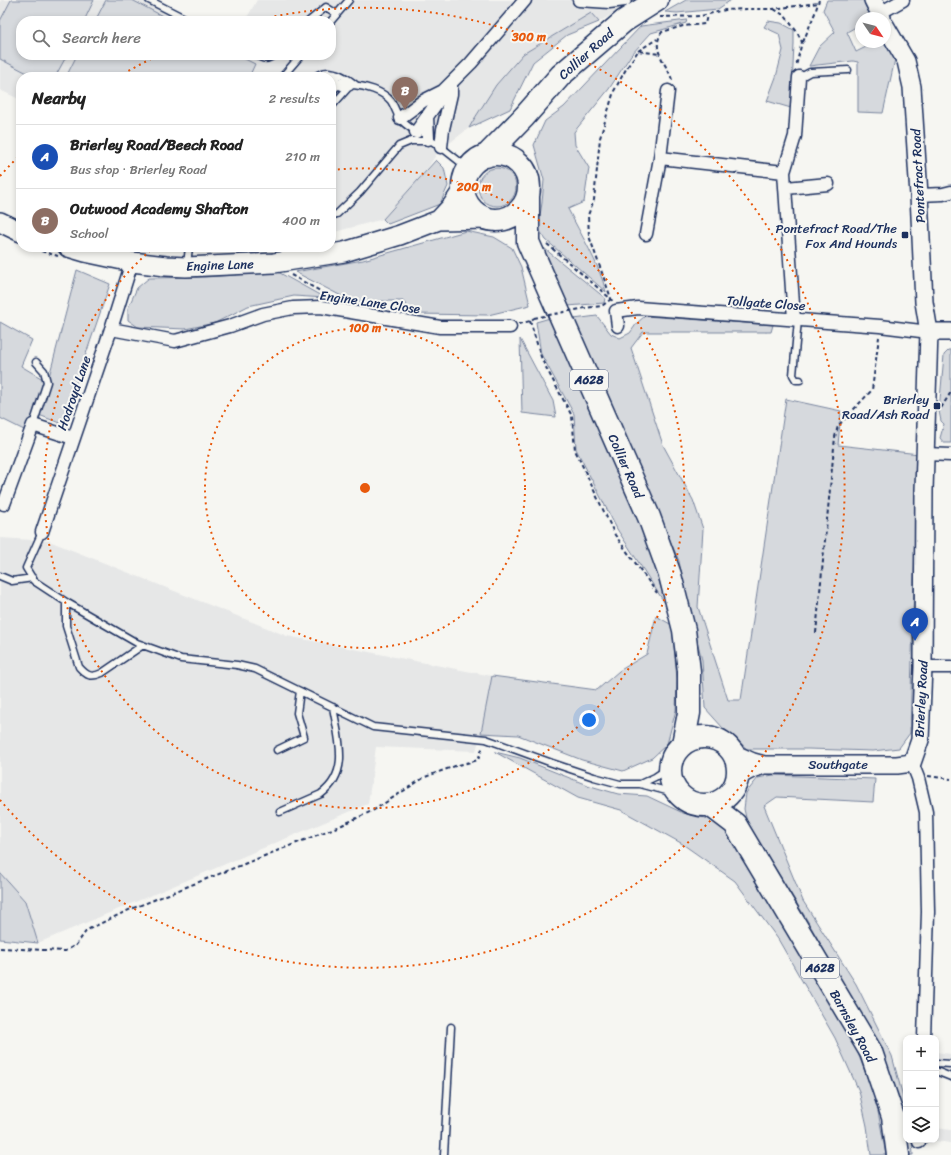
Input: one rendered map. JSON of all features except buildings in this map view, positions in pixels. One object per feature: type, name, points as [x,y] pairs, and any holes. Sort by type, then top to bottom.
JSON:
[{"type":"highway","name":"Collier Road","points":[[473,171],[561,75],[584,54],[624,21],[657,9]]},
{"type":"highway","name":"A628","points":[[524,117],[520,143],[520,156],[528,180],[528,195]]},
{"type":"highway","points":[[473,171],[496,154],[515,160],[523,167]]},
{"type":"highway","name":"A628","points":[[473,171],[465,196],[468,204],[477,213],[491,219]]},
{"type":"highway","name":"Collier Road","points":[[528,195],[536,242],[649,517],[670,575],[684,630],[689,671],[689,713],[683,744]]},
{"type":"highway","points":[[491,219],[508,218],[520,211],[528,195]]},
{"type":"highway","name":"Collier Road","points":[[491,219],[503,223],[536,242]]},
{"type":"highway","name":"Collier Road","points":[[690,700],[706,737]]},
{"type":"highway","points":[[706,737],[721,742],[732,753],[738,769],[735,782],[728,795],[720,802],[710,805],[693,804],[678,794],[673,786],[670,776],[670,767],[672,758],[683,744],[690,740],[706,737]]},
{"type":"highway","name":"Barnsley Road","points":[[735,782],[733,810],[735,824]]},
{"type":"highway","name":"Barnsley Road","points":[[710,805],[735,824],[871,1052],[893,1117],[898,1155]]},
{"type":"main road","name":"Engine Lane","points":[[439,220],[452,206],[473,171]]},
{"type":"main road","name":"Engine Lane","points":[[85,252],[132,262],[166,266],[186,267],[274,263],[344,252],[400,236],[439,220],[491,219]]},
{"type":"main road","points":[[0,222],[16,230]]},
{"type":"street","points":[[408,125],[433,104],[525,0]]},
{"type":"street","points":[[579,0],[609,2],[625,0]]},
{"type":"street","points":[[883,12],[903,0]]},
{"type":"street","name":"Pontefract Road","points":[[891,34],[906,61],[912,87],[920,195],[924,302],[929,332]]},
{"type":"street","points":[[796,320],[784,172],[795,136],[799,78]]},
{"type":"street","points":[[408,125],[427,116],[447,87]]},
{"type":"street","points":[[433,142],[443,129],[451,94],[447,87]]},
{"type":"street","points":[[646,234],[660,158],[668,91]]},
{"type":"street","points":[[427,116],[433,142]]},
{"type":"street","points":[[660,158],[784,172]]},
{"type":"street","points":[[786,188],[828,184]]},
{"type":"street","points":[[920,195],[943,194],[951,192]]},
{"type":"street","name":"Hodroyd Lane","points":[[42,532],[111,329],[132,262]]},
{"type":"street","points":[[614,305],[618,326]]},
{"type":"street","name":"Tollgate Close","points":[[614,305],[880,326],[929,332]]},
{"type":"street","name":"Engine Lane Close","points":[[111,329],[175,341],[230,326],[263,314],[293,308],[321,307],[440,327],[510,327]]},
{"type":"street","points":[[929,332],[951,332]]},
{"type":"street","name":"Brierley Road","points":[[914,768],[920,740],[923,667],[924,490],[929,332]]},
{"type":"street","points":[[4,504],[33,425],[73,438]]},
{"type":"street","points":[[926,454],[951,455]]},
{"type":"street","points":[[923,667],[951,667]]},
{"type":"street","name":"Southgate","points":[[732,753],[764,765],[897,765],[914,768]]},
{"type":"street","name":"Southgate","points":[[735,782],[752,770],[764,765]]},
{"type":"street","points":[[914,768],[926,812],[928,912],[924,1035]]},
{"type":"lane","points":[[148,0],[180,16]]},
{"type":"lane","points":[[315,16],[326,7],[337,14],[349,0]]},
{"type":"lane","points":[[286,72],[297,60]]},
{"type":"lane","points":[[799,78],[810,72],[848,70]]},
{"type":"lane","points":[[322,72],[333,72]]},
{"type":"lane","points":[[336,73],[341,75],[351,87]]},
{"type":"lane","points":[[336,77],[351,87]]},
{"type":"lane","points":[[336,80],[351,87]]},
{"type":"lane","points":[[336,84],[351,87]]},
{"type":"lane","points":[[336,87],[370,89],[381,94],[390,100],[408,125],[473,171]]},
{"type":"lane","points":[[336,102],[351,87]]},
{"type":"lane","points":[[336,214],[360,192],[399,146],[411,141],[433,142]]},
{"type":"lane","points":[[186,267],[188,252]]},
{"type":"lane","points":[[796,320],[792,375],[796,380],[800,380]]},
{"type":"lane","points":[[33,425],[47,382],[44,371],[36,362]]},
{"type":"lane","points":[[42,532],[26,568],[34,581],[66,602],[137,643],[181,659],[237,665],[255,669],[373,727],[486,739],[594,777],[620,784],[640,784],[678,794]]},
{"type":"lane","points":[[0,576],[12,581],[32,578]]},
{"type":"lane","points":[[66,602],[66,626],[79,667],[90,676],[95,676],[102,673],[143,645]]},
{"type":"lane","points":[[277,750],[304,737],[297,713],[300,691]]},
{"type":"lane","points":[[280,812],[320,794],[326,790],[335,779],[341,754],[333,707]]},
{"type":"lane","points":[[640,784],[655,777],[670,767]]},
{"type":"lane","points":[[444,1155],[451,1027]]},
{"type":"lane","points":[[939,1063],[951,1064]]},
{"type":"lane","points":[[939,1072],[951,1077]]},
{"type":"path","points":[[799,78],[796,68],[802,42],[816,13],[818,0]]},
{"type":"path","points":[[657,9],[701,16],[725,10],[773,9],[818,3]]},
{"type":"path","points":[[773,9],[785,16],[797,32],[802,42]]},
{"type":"path","points":[[614,305],[589,236],[588,215],[594,200],[600,138],[614,91],[638,50],[658,39],[662,32],[683,26],[705,24],[707,15]]},
{"type":"path","points":[[658,39],[659,54],[672,80],[668,91]]},
{"type":"path","points":[[638,50],[659,54]]},
{"type":"path","points":[[536,242],[614,305]]},
{"type":"path","points":[[274,263],[280,270],[334,298],[343,311]]},
{"type":"path","points":[[510,327],[530,321],[534,318],[585,308],[614,305]]},
{"type":"path","points":[[530,321],[542,360],[572,416],[575,450],[587,476],[615,535],[661,598]]},
{"type":"path","points":[[816,633],[835,437],[838,426],[872,390],[880,326]]},
{"type":"path","points":[[0,948],[65,951],[76,945],[87,930],[130,909],[342,825],[374,810],[425,777],[454,766],[478,760],[486,739]]},
{"type":"path","points":[[914,768],[951,779]]},
{"type":"shaded area","points":[[1,0],[156,0],[186,16],[16,16],[16,60],[336,60],[336,16],[248,16],[257,0],[629,0],[629,4],[599,22],[591,13],[523,54],[496,85],[469,128],[438,152],[425,172],[383,219],[336,232],[336,72],[16,72],[16,98],[0,90]]},
{"type":"shaded area","points":[[11,0],[94,0],[86,16],[16,16],[16,60],[64,60],[58,72],[25,72],[0,59],[0,21]]},
{"type":"shaded area","points":[[106,0],[132,0],[162,16],[98,16]]},
{"type":"shaded area","points":[[686,0],[731,0],[718,9],[677,13],[665,12]]},
{"type":"shaded area","points":[[827,0],[864,0],[870,12],[855,12],[855,27],[847,32],[856,52],[864,48],[889,48],[895,59],[883,113],[858,112],[858,62],[853,61],[809,66],[819,47],[835,32],[823,10]]},
{"type":"shaded area","points":[[591,13],[599,22],[567,35],[533,62],[510,109],[469,128],[496,85],[523,54]]},
{"type":"shaded area","points":[[687,20],[686,23],[651,33],[631,55],[609,89],[574,132],[575,145],[589,168],[584,202],[568,209],[599,270],[606,292],[546,240],[538,228],[544,180],[534,145],[545,121],[564,107],[641,26]]},
{"type":"shaded area","points":[[768,21],[781,23],[794,30],[791,108],[767,101],[776,77],[783,50],[779,34],[764,27]]},
{"type":"shaded area","points":[[74,60],[247,60],[255,64],[251,72],[68,72]]},
{"type":"shaded area","points":[[436,160],[444,168],[448,186],[440,204],[388,224],[383,219]]},
{"type":"shaded area","points":[[493,168],[501,168],[511,173],[515,180],[515,194],[511,201],[501,206],[493,206],[483,201],[481,198],[478,191],[478,183],[483,173],[486,171]]},
{"type":"shaded area","points":[[466,231],[494,237],[512,248],[521,267],[530,305],[488,315],[413,314],[403,301],[351,301],[295,272],[363,260]]},
{"type":"shaded area","points":[[539,244],[605,298],[604,303],[568,306]]},
{"type":"shaded area","points":[[77,270],[110,284],[62,424],[39,415]]},
{"type":"shaded area","points":[[278,272],[325,298],[294,296],[248,306],[215,323],[185,329],[138,327],[128,320],[128,308],[137,288],[149,278],[205,277]]},
{"type":"shaded area","points":[[597,316],[611,334],[620,338],[630,333],[637,323],[645,316],[773,325],[771,332],[643,332],[631,348],[663,445],[693,500],[703,529],[698,607],[728,700],[741,700],[786,399],[841,411],[838,445],[919,454],[915,539],[910,733],[899,748],[873,751],[747,749],[723,728],[705,708],[702,660],[688,606],[679,561],[574,319]]},
{"type":"shaded area","points":[[550,318],[641,520],[666,605],[617,529],[576,449],[574,414],[541,354],[536,322]]},
{"type":"shaded area","points":[[0,322],[32,340],[21,366],[46,381],[26,431],[0,418]]},
{"type":"shaded area","points":[[520,339],[553,401],[556,417],[522,413]]},
{"type":"shaded area","points":[[951,350],[951,443],[944,443],[940,438],[944,424],[941,421],[939,411],[944,355]]},
{"type":"shaded area","points":[[0,538],[49,541],[287,636],[492,676],[476,751],[376,747],[368,804],[38,943],[25,901],[0,873]]},
{"type":"shaded area","points":[[656,616],[672,625],[677,679],[676,710],[667,744],[652,758],[623,771],[582,760],[518,735],[481,733],[492,676],[597,690],[619,671],[647,654]]},
{"type":"shaded area","points":[[495,752],[520,758],[587,785],[618,794],[647,796],[683,813],[714,820],[728,833],[853,1040],[876,1101],[886,1155],[871,1155],[867,1126],[859,1091],[835,1038],[778,939],[735,881],[681,843],[621,810],[578,798]]},
{"type":"shaded area","points":[[773,775],[875,779],[873,802],[777,797],[764,806],[803,901],[856,984],[892,1056],[903,1097],[903,1141],[855,1005],[807,920],[747,822],[744,809],[746,793],[758,778]]},
{"type":"shaded area","points":[[0,873],[25,901],[38,943],[0,939]]},
{"type":"shaded area","points":[[939,1052],[951,1054],[951,1082],[939,1078]]},
{"type":"shaded area","points":[[939,1128],[951,1130],[951,1143],[939,1142]]},
{"type":"shaded area","points":[[904,1143],[912,1143],[913,1155],[908,1155]]},
{"type":"place","name":"Outwood Academy Shafton","points":[[405,110]]},
{"type":"place","name":"Pontefract Road/The Fox And Hounds","points":[[905,235]]},
{"type":"place","name":"Brierley Road/Ash Road","points":[[937,406]]},
{"type":"place","name":"Brierley Road/Beech Road","points":[[915,641]]}]
